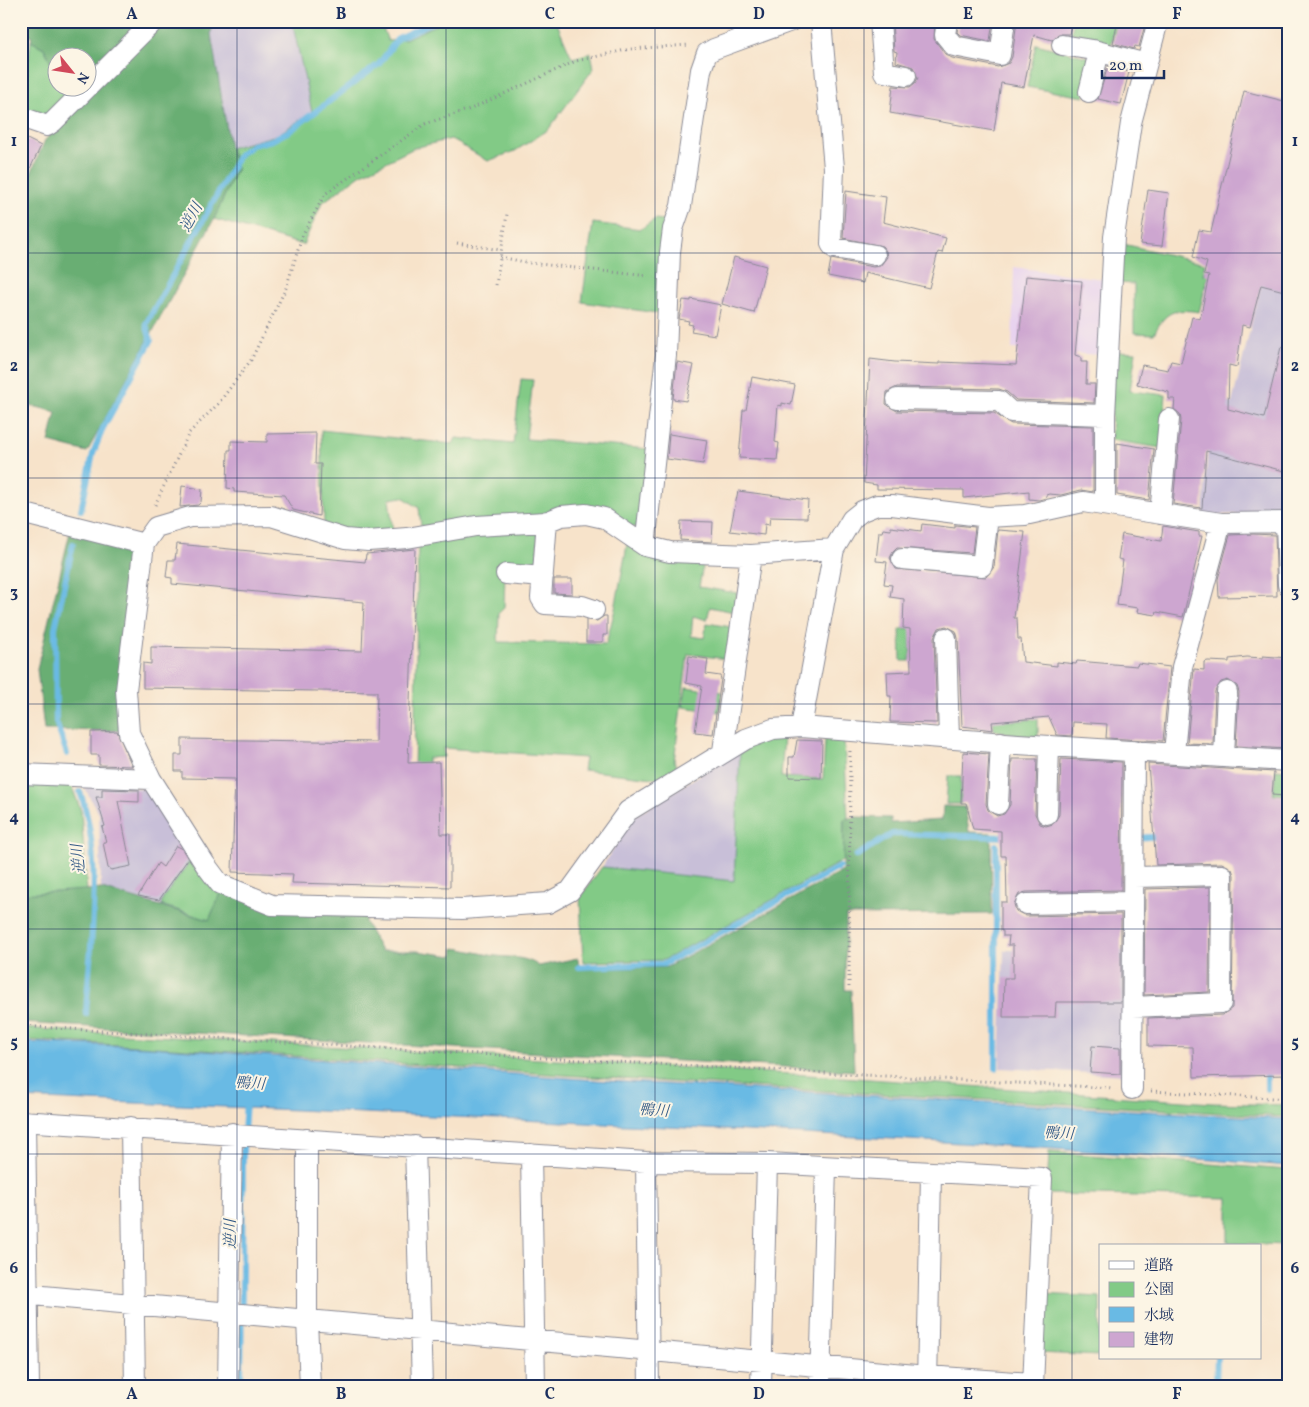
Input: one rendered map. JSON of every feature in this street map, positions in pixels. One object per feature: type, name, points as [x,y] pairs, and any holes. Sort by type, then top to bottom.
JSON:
[{"type":"street","points":[[21,117],[47,126],[53,122],[154,21]]},
{"type":"street","points":[[645,546],[666,355],[673,229],[681,206],[701,70],[707,53],[714,48],[791,21]]},
{"type":"street","points":[[821,21],[834,168],[830,244],[834,248],[875,255]]},
{"type":"street","points":[[880,21],[884,72],[906,76]]},
{"type":"street","points":[[948,21],[945,35],[954,46],[1000,54],[1005,21]]},
{"type":"street","points":[[1105,505],[1106,414],[1114,238],[1131,123],[1158,21]]},
{"type":"street","points":[[1062,45],[1146,64]]},
{"type":"street","points":[[1089,92],[1099,52]]},
{"type":"street","points":[[897,399],[999,400],[1010,412],[1106,414]]},
{"type":"street","points":[[1160,514],[1170,419]]},
{"type":"street","points":[[801,726],[834,549],[852,519],[862,511],[877,505],[892,505],[988,517],[1025,514],[1084,502],[1221,523],[1287,522],[1288,585]]},
{"type":"street","points":[[21,513],[147,540]]},
{"type":"street","points":[[834,549],[750,555],[670,552],[645,546],[604,518],[586,514],[561,516],[547,521],[476,526],[407,538],[368,541],[345,539],[271,516],[190,517],[156,526],[147,540],[126,690],[129,733],[150,779],[220,884],[272,905],[462,909],[548,903],[570,891],[628,811],[746,738],[773,730],[801,726],[1049,746],[1288,761]]},
{"type":"street","points":[[902,559],[982,566],[988,517]]},
{"type":"street","points":[[547,521],[541,598],[545,604],[582,606],[594,610]]},
{"type":"street","points":[[1174,753],[1182,667],[1221,523]]},
{"type":"street","points":[[723,751],[750,555]]},
{"type":"street","points":[[506,574],[542,577]]},
{"type":"street","points":[[946,638],[949,738]]},
{"type":"street","points":[[1224,756],[1227,692]]},
{"type":"street","points":[[998,804],[1002,742]]},
{"type":"street","points":[[1047,814],[1049,746]]},
{"type":"street","points":[[1132,1089],[1134,750]]},
{"type":"street","points":[[21,774],[150,779]]},
{"type":"street","points":[[1132,1006],[1221,1003],[1222,875],[1134,877]]},
{"type":"street","points":[[1026,904],[1133,902]]},
{"type":"street","points":[[24,1294],[761,1362],[820,1376],[1033,1384],[1042,1178],[767,1163],[646,1162],[23,1121],[24,1294],[29,1386]]},
{"type":"street","points":[[131,1127],[135,1386]]},
{"type":"street","points":[[228,1386],[238,1315],[241,1134]]},
{"type":"street","points":[[307,1139],[307,1321],[310,1386]]},
{"type":"street","points":[[415,1146],[422,1386]]},
{"type":"street","points":[[531,1154],[535,1386]]},
{"type":"street","points":[[646,1162],[649,1386]]},
{"type":"street","points":[[761,1386],[767,1163]]},
{"type":"street","points":[[820,1376],[826,1167]]},
{"type":"street","points":[[927,1381],[931,1173]]},
{"type":"path","points":[[147,540],[146,528],[148,520],[189,433],[218,404],[251,360],[286,288],[303,234],[324,194],[425,124],[473,108],[576,61],[630,49],[705,44],[714,48]]},
{"type":"path","points":[[496,285],[507,214]]},
{"type":"path","points":[[457,243],[501,250]]},
{"type":"path","points":[[500,257],[530,263],[669,278]]},
{"type":"path","points":[[849,987],[850,730]]},
{"type":"path","points":[[21,1026],[560,1059],[1288,1099]]},
{"type":"shaded area","points":[[213,21],[292,21],[312,112],[277,135],[230,148],[211,34]]},
{"type":"shaded area","points":[[1288,176],[1288,513],[1203,515],[1211,401],[1232,403]]},
{"type":"shaded area","points":[[1014,267],[1103,279],[1100,355],[1012,349]]},
{"type":"shaded area","points":[[740,750],[734,881],[602,867],[633,817]]},
{"type":"shaded area","points":[[82,783],[147,789],[186,851],[190,861],[163,898],[161,905],[101,889],[99,814]]},
{"type":"shaded area","points":[[1004,950],[1124,950],[1125,1075],[1000,1068]]},
{"type":"green space","points":[[21,21],[213,21],[211,34],[230,148],[237,168],[214,219],[87,452],[49,442],[56,412],[21,403],[21,197],[45,140],[85,98],[98,98],[98,48],[48,48],[48,56],[44,48],[31,41],[32,36],[21,33]]},
{"type":"green space","points":[[292,21],[380,21],[388,41],[405,39],[444,21],[556,21],[572,58],[591,53],[594,68],[548,130],[515,151],[488,161],[451,139],[414,148],[360,175],[322,203],[303,245],[214,219],[237,168],[230,148],[277,135],[312,112]]},
{"type":"green space","points":[[1074,21],[1117,21],[1110,48],[1080,39],[1080,35],[1071,33]]},
{"type":"green space","points":[[31,41],[44,48],[48,56],[48,98],[69,98],[50,116],[21,109],[21,88],[25,88]]},
{"type":"green space","points":[[1036,44],[1091,58],[1084,97],[1027,87]]},
{"type":"green space","points":[[655,219],[671,221],[663,314],[582,302],[593,223],[641,229]]},
{"type":"green space","points":[[1119,243],[1205,263],[1203,274],[1208,276],[1199,312],[1177,311],[1162,320],[1154,334],[1134,333],[1134,284],[1117,283]]},
{"type":"green space","points":[[1113,351],[1136,352],[1130,391],[1166,395],[1161,448],[1111,440]]},
{"type":"green space","points":[[521,379],[533,380],[526,439],[650,449],[641,528],[548,515],[421,526],[419,508],[403,497],[389,499],[393,532],[367,534],[324,526],[321,430],[453,444],[456,438],[513,444]]},
{"type":"green space","points":[[538,529],[537,573],[505,572],[504,608],[499,613],[498,642],[606,644],[615,609],[628,540],[704,559],[699,587],[737,593],[734,612],[710,607],[707,620],[693,616],[691,636],[704,638],[707,623],[731,627],[727,659],[688,654],[674,761],[677,766],[662,779],[583,770],[585,758],[443,748],[444,757],[428,758],[428,834],[413,834],[418,541]]},
{"type":"green space","points":[[70,532],[137,548],[119,731],[44,730],[37,669]]},
{"type":"green space","points":[[900,629],[911,629],[910,661],[901,661]]},
{"type":"green space","points":[[991,670],[1008,694],[1010,721],[1038,719],[1038,736],[1025,736],[994,730]]},
{"type":"green space","points":[[686,687],[722,692],[719,712],[683,707]]},
{"type":"green space","points":[[784,737],[781,777],[823,779],[825,739],[844,740],[848,819],[844,820],[844,860],[664,960],[583,962],[580,897],[602,867],[734,881],[740,750],[770,738]]},
{"type":"green space","points":[[1276,769],[1288,770],[1288,797],[1287,795],[1273,794]]},
{"type":"green space","points":[[948,776],[961,776],[961,804],[946,804]]},
{"type":"green space","points":[[21,780],[70,782],[81,811],[87,891],[21,894]]},
{"type":"green space","points":[[943,806],[965,807],[969,832],[991,833],[992,914],[846,915],[845,990],[851,990],[854,1071],[21,1023],[21,894],[102,889],[209,920],[222,891],[366,913],[365,922],[381,951],[417,951],[453,956],[454,948],[520,958],[539,966],[578,958],[579,969],[667,967],[843,871],[844,819],[856,817],[891,818],[891,823],[942,820]]},
{"type":"green space","points":[[190,861],[210,886],[222,891],[209,920],[161,905],[163,898]]},
{"type":"green space","points":[[21,1028],[841,1077],[1212,1103],[1288,1105],[1288,1117],[719,1085],[253,1053],[21,1040]]},
{"type":"green space","points":[[1049,1152],[1288,1170],[1288,1245],[1228,1243],[1228,1198],[1047,1194]]},
{"type":"green space","points":[[1042,1294],[1099,1297],[1099,1356],[1039,1353]]},
{"type":"water","name":"鴨川","points":[[21,1042],[148,1047],[609,1081],[1288,1119],[1288,1166],[1130,1154],[813,1135],[21,1098]]},
{"type":"building","points":[[892,21],[935,21],[934,39],[945,54],[952,58],[998,67],[1009,63],[1012,57],[1017,21],[1072,21],[1069,34],[1058,34],[1052,40],[1034,35],[1024,87],[1001,83],[994,131],[890,113],[893,86],[910,87],[918,78],[913,67],[896,62],[897,52],[894,51]]},
{"type":"building","points":[[959,21],[993,21],[990,41],[960,35],[957,32]]},
{"type":"building","points":[[1118,21],[1146,21],[1139,47],[1135,46],[1134,49],[1113,43]]},
{"type":"building","points":[[1108,66],[1129,72],[1121,104],[1098,99]]},
{"type":"building","points":[[1244,91],[1288,102],[1288,292],[1261,285],[1250,327],[1242,325],[1237,367],[1229,365],[1228,409],[1264,418],[1281,347],[1288,348],[1288,472],[1206,451],[1202,508],[1173,504],[1181,420],[1180,414],[1174,409],[1175,399],[1169,399],[1169,392],[1137,384],[1142,365],[1168,370],[1171,361],[1181,363],[1192,317],[1200,319],[1209,275],[1204,274],[1207,262],[1193,257],[1199,230],[1211,232]]},
{"type":"building","points":[[21,136],[41,146],[21,187]]},
{"type":"building","points":[[1148,190],[1169,193],[1162,246],[1140,244]]},
{"type":"building","points":[[846,191],[886,197],[883,222],[946,238],[942,253],[938,252],[929,288],[865,273],[863,283],[828,276],[831,259],[873,267],[880,266],[887,257],[886,251],[882,246],[843,238]]},
{"type":"building","points":[[734,257],[766,266],[754,313],[722,304]]},
{"type":"building","points":[[1026,276],[1082,281],[1075,355],[1081,357],[1081,362],[1087,362],[1086,384],[1095,384],[1094,403],[1016,400],[1007,392],[999,389],[897,387],[887,392],[886,404],[897,411],[994,413],[1011,424],[1093,426],[1093,492],[1081,490],[1061,495],[1049,494],[1046,495],[1046,498],[1039,500],[1029,499],[1029,491],[964,498],[964,490],[877,489],[877,485],[864,483],[870,359],[939,364],[939,362],[1016,365]]},
{"type":"building","points":[[691,299],[721,305],[715,335],[691,331],[693,325],[688,324],[689,321],[679,319],[683,300],[691,301]]},
{"type":"building","points":[[677,362],[694,365],[686,401],[673,399]]},
{"type":"building","points":[[752,377],[795,385],[791,405],[782,403],[782,406],[778,405],[775,442],[779,443],[777,460],[739,458],[743,410],[746,410]]},
{"type":"building","points":[[316,433],[315,464],[321,464],[319,516],[293,510],[284,495],[234,492],[234,489],[227,488],[228,450],[231,450],[231,441],[267,442],[267,434]]},
{"type":"building","points":[[669,434],[707,440],[703,464],[667,459]]},
{"type":"building","points":[[1117,443],[1154,449],[1149,500],[1117,495]]},
{"type":"building","points":[[182,486],[202,489],[201,502],[198,505],[180,507]]},
{"type":"building","points":[[738,491],[808,500],[807,518],[770,517],[769,525],[765,524],[764,535],[730,531]]},
{"type":"building","points":[[681,521],[713,522],[712,542],[680,540]]},
{"type":"building","points":[[922,524],[955,528],[955,525],[975,527],[972,553],[897,548],[890,558],[896,569],[986,577],[994,567],[998,530],[1025,532],[1014,618],[1017,618],[1018,639],[1021,639],[1023,662],[1057,666],[1057,662],[1076,664],[1077,661],[1137,666],[1138,663],[1170,667],[1163,741],[1106,738],[1107,724],[1073,722],[1072,736],[1057,735],[1049,717],[992,722],[993,730],[962,726],[958,638],[956,631],[946,626],[939,628],[934,638],[937,723],[890,722],[891,696],[888,696],[887,672],[911,671],[910,629],[903,628],[904,599],[890,597],[892,585],[884,584],[887,562],[876,561],[879,532],[882,532],[883,529],[891,530],[891,527],[921,531]]},
{"type":"building","points":[[1163,526],[1199,532],[1199,536],[1202,536],[1183,617],[1157,612],[1156,615],[1137,612],[1138,608],[1117,605],[1123,560],[1118,559],[1122,534],[1161,541]]},
{"type":"building","points":[[1230,535],[1275,535],[1277,596],[1219,597],[1218,579]]},
{"type":"building","points":[[177,544],[365,562],[366,554],[415,549],[408,763],[439,762],[441,834],[450,834],[450,887],[292,883],[293,874],[232,872],[235,779],[182,778],[182,771],[175,771],[175,755],[182,755],[182,739],[376,742],[377,692],[143,688],[143,663],[151,664],[151,647],[362,651],[364,602],[172,584],[172,578],[166,577],[168,560],[175,560]]},
{"type":"building","points":[[554,579],[572,579],[572,594],[554,593]]},
{"type":"building","points":[[607,616],[607,635],[603,635],[603,642],[586,642],[586,620],[597,621]]},
{"type":"building","points":[[689,656],[708,659],[706,674],[720,676],[721,679],[713,734],[695,732],[702,686],[686,683]]},
{"type":"building","points":[[1263,656],[1288,658],[1288,749],[1236,746],[1239,692],[1237,686],[1228,680],[1221,682],[1215,691],[1213,744],[1187,743],[1194,669],[1204,670],[1204,662],[1208,661],[1229,662],[1229,659],[1263,658]]},
{"type":"building","points":[[117,731],[132,766],[99,765],[99,755],[91,755],[91,732]]},
{"type":"building","points":[[797,740],[822,741],[821,778],[789,777],[789,757],[794,757]]},
{"type":"building","points":[[963,752],[989,754],[986,804],[988,810],[997,816],[1004,814],[1010,805],[1012,759],[1037,759],[1035,814],[1040,824],[1046,826],[1053,824],[1059,815],[1061,759],[1122,762],[1121,890],[1026,892],[1019,894],[1014,904],[1016,911],[1026,916],[1121,914],[1121,1002],[1056,1002],[1055,1017],[1003,1017],[1004,978],[1013,978],[1013,945],[1008,945],[1009,936],[1003,936],[1003,931],[1001,931],[1001,902],[1007,902],[1006,856],[1001,856],[1001,831],[973,829],[966,803],[961,803]]},
{"type":"building","points":[[1148,764],[1274,772],[1272,795],[1286,796],[1288,798],[1288,1075],[1194,1077],[1193,1047],[1148,1046],[1148,1018],[1222,1015],[1232,1008],[1234,875],[1232,869],[1222,863],[1156,865]]},
{"type":"building","points":[[102,789],[139,790],[139,802],[118,801],[131,866],[111,870],[108,868],[103,842],[106,842],[102,827],[105,826],[96,797],[102,797]]},
{"type":"building","points":[[176,846],[182,849],[188,859],[159,900],[138,896],[158,863],[163,867]]},
{"type":"building","points":[[1210,887],[1209,992],[1144,995],[1145,889]]},
{"type":"building","points":[[1092,1046],[1120,1048],[1120,1074],[1090,1072]]},
{"type":"waterway","name":"逆川","points":[[81,510],[93,454],[103,428],[151,341],[146,324],[239,155],[252,145],[272,140],[291,130],[379,64],[398,38],[435,21]]},
{"type":"waterway","name":"逆川","points":[[67,754],[56,722],[55,628],[73,544]]},
{"type":"waterway","name":"逆川","points":[[80,792],[92,844],[94,873],[94,901],[86,1014]]},
{"type":"waterway","points":[[856,856],[892,834],[1007,837]]},
{"type":"waterway","points":[[1135,838],[1162,836]]},
{"type":"waterway","points":[[996,845],[996,1068]]},
{"type":"waterway","points":[[579,967],[664,964],[839,867]]},
{"type":"waterway","points":[[1267,1067],[1267,1089]]},
{"type":"waterway","name":"逆川","points":[[241,1386],[243,1151],[246,1100]]},
{"type":"waterway","points":[[1216,1386],[1217,1360]]}]
